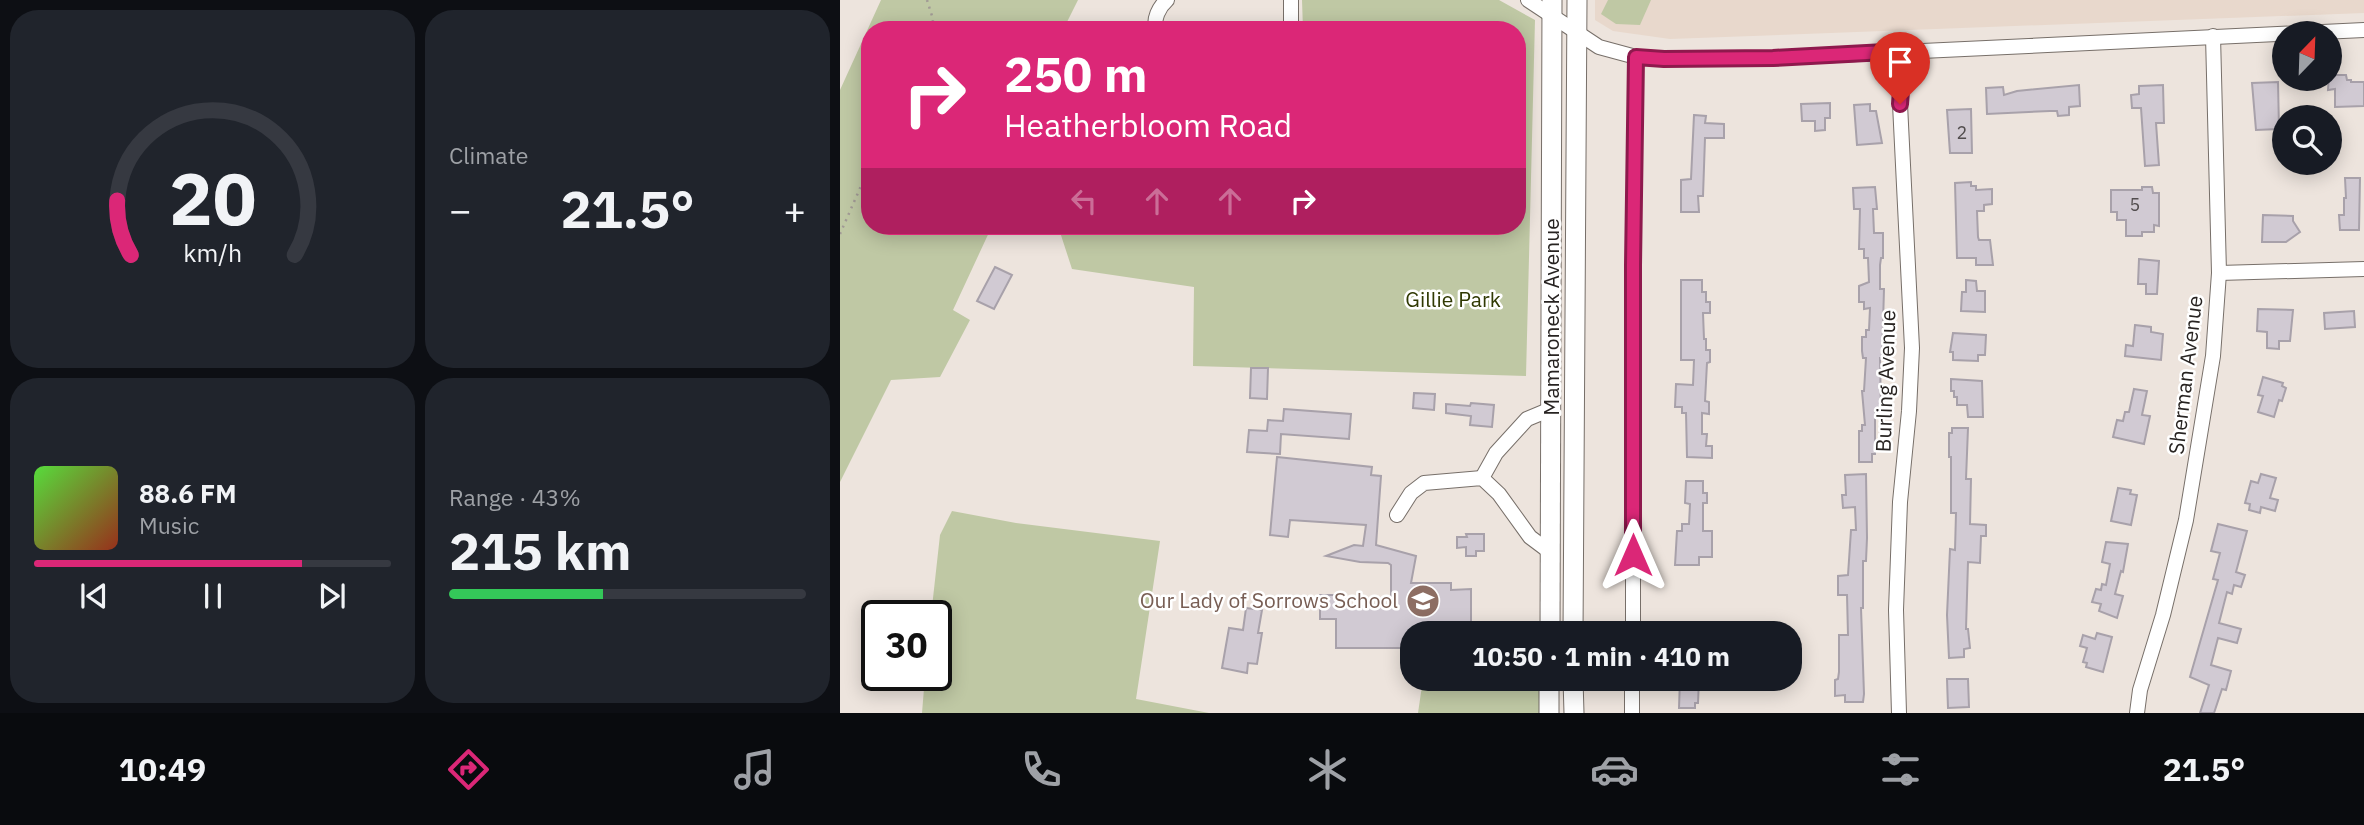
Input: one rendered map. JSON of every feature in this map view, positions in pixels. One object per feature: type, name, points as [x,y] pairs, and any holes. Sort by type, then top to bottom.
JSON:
[{"type":"main road","name":"Mamaroneck Avenue","points":[[1573,621],[1577,0]]},
{"type":"main road","name":"Mamaroneck Avenue","points":[[1550,621],[1552,7]]},
{"type":"main road","points":[[1549,691],[1549,713]]},
{"type":"main road","points":[[1573,691],[1574,713]]},
{"type":"street","points":[[1155,21],[1160,6],[1167,0]]},
{"type":"street","points":[[1291,0],[1292,21]]},
{"type":"street","points":[[1528,0],[1552,7],[1576,31],[1599,47],[1636,57],[1664,59],[1773,58],[2364,30]]},
{"type":"street","name":"Sherman Avenue","points":[[2137,713],[2140,690],[2163,615],[2186,520],[2213,356],[2219,273],[2213,36]]},
{"type":"street","name":"Burling Avenue","points":[[1899,713],[1896,610],[1900,502],[1912,348],[1900,104],[1904,51]]},
{"type":"street","points":[[1633,621],[1636,57]]},
{"type":"street","points":[[2219,273],[2364,269]]},
{"type":"street","points":[[1482,478],[1496,453],[1527,419],[1551,409]]},
{"type":"street","points":[[1397,515],[1411,493],[1424,483],[1482,478],[1499,494],[1530,537],[1550,552]]},
{"type":"street","points":[[1632,691],[1632,713]]},
{"type":"path","points":[[927,0],[933,21]]},
{"type":"path","points":[[840,234],[861,188]]},
{"type":"shaded area","points":[[1595,0],[2364,0],[2364,13],[1670,39],[1613,31],[1595,20]]},
{"type":"green space","points":[[881,0],[1078,0],[1068,21],[871,21]]},
{"type":"green space","name":"Gillie Park","points":[[1302,0],[1499,0],[1535,20],[1526,376],[1193,366],[1194,287],[1072,269],[1061,235],[1526,235],[1526,21],[1303,21]]},
{"type":"green space","points":[[1608,0],[1651,0],[1640,25],[1616,24],[1601,14]]},
{"type":"green space","points":[[861,44],[861,235],[988,235],[953,310],[970,320],[940,377],[891,380],[840,482],[840,90]]},
{"type":"green space","points":[[952,511],[1016,523],[1160,541],[1136,699],[1209,713],[922,713],[924,691],[952,691],[952,600],[933,600],[940,535]]},
{"type":"green space","points":[[1421,691],[1549,691],[1549,713],[1418,713]]},
{"type":"building","points":[[2342,75],[2346,75],[2351,82],[2364,82],[2364,106],[2335,105],[2335,91],[2342,91]]},
{"type":"building","points":[[2272,82],[2272,91],[2278,91],[2278,105],[2272,105],[2272,129],[2256,130],[2252,83]]},
{"type":"building","points":[[2079,85],[2080,106],[2069,107],[2069,115],[2058,116],[2057,111],[1987,114],[1986,88],[2003,87],[2004,95],[2017,91]]},
{"type":"building","points":[[2163,85],[2164,123],[2156,123],[2159,165],[2145,166],[2141,108],[2132,108],[2131,95],[2139,94],[2139,86]]},
{"type":"building","points":[[1830,103],[1830,118],[1825,118],[1825,130],[1815,131],[1815,121],[1802,121],[1801,104]]},
{"type":"building","points":[[1870,104],[1870,111],[1876,111],[1882,143],[1857,145],[1854,105]]},
{"type":"building","points":[[1971,109],[1972,153],[1950,153],[1947,110]]},
{"type":"building","points":[[1694,115],[1706,116],[1705,123],[1724,124],[1724,138],[1705,138],[1703,196],[1698,196],[1699,212],[1681,212],[1681,180],[1691,179]]},
{"type":"building","points":[[2345,178],[2360,178],[2359,230],[2340,230],[2339,215],[2344,215],[2346,198]]},
{"type":"building","points":[[1971,182],[1971,186],[1976,186],[1976,190],[1992,189],[1992,204],[1984,205],[1984,211],[1977,211],[1978,237],[1979,240],[1990,240],[1993,265],[1976,265],[1976,258],[1957,258],[1955,183]]},
{"type":"building","points":[[1875,187],[1877,209],[1873,209],[1874,233],[1883,233],[1883,258],[1880,265],[1880,289],[1884,289],[1880,358],[1881,412],[1875,412],[1875,454],[1872,454],[1872,462],[1859,462],[1859,431],[1862,431],[1862,425],[1865,425],[1862,391],[1866,358],[1863,358],[1862,337],[1866,337],[1866,330],[1869,330],[1870,308],[1864,309],[1864,302],[1859,302],[1859,286],[1869,282],[1868,258],[1864,258],[1864,249],[1859,249],[1860,209],[1854,209],[1853,188]]},
{"type":"building","points":[[2142,187],[2152,187],[2153,193],[2159,193],[2159,226],[2154,225],[2154,232],[2142,232],[2142,236],[2126,236],[2126,220],[2117,220],[2117,212],[2111,212],[2111,190],[2142,190]]},
{"type":"building","points":[[2263,215],[2293,216],[2300,232],[2286,242],[2262,242]]},
{"type":"building","points":[[2139,259],[2159,261],[2157,294],[2146,294],[2146,284],[2138,284]]},
{"type":"building","points":[[995,267],[1012,275],[994,309],[977,301]]},
{"type":"building","points":[[1681,280],[1702,280],[1702,292],[1706,292],[1706,302],[1710,302],[1710,313],[1703,313],[1704,339],[1706,350],[1710,350],[1710,362],[1707,363],[1705,401],[1709,402],[1709,414],[1702,413],[1702,434],[1707,434],[1706,446],[1712,446],[1712,458],[1687,457],[1686,413],[1682,413],[1682,407],[1675,407],[1676,384],[1693,385],[1694,360],[1681,360]]},
{"type":"building","points":[[1966,280],[1976,281],[1977,291],[1985,291],[1985,312],[1961,311]]},
{"type":"building","points":[[2258,309],[2293,310],[2290,341],[2279,341],[2279,349],[2267,348],[2267,332],[2257,331]]},
{"type":"building","points":[[2354,311],[2355,327],[2325,329],[2324,313]]},
{"type":"building","points":[[2135,325],[2151,327],[2151,332],[2163,334],[2161,360],[2125,356],[2126,345],[2133,346]]},
{"type":"building","points":[[1953,333],[1986,335],[1985,355],[1978,355],[1978,361],[1953,360],[1953,352],[1950,352]]},
{"type":"building","points":[[1251,368],[1268,368],[1267,399],[1250,398]]},
{"type":"building","points":[[2263,377],[2283,383],[2282,386],[2286,388],[2274,417],[2258,412],[2263,396],[2258,395]]},
{"type":"building","points":[[1951,379],[1982,381],[1983,417],[1968,417],[1967,405],[1957,405],[1957,397],[1954,397],[1954,391],[1951,391]]},
{"type":"building","points":[[2134,389],[2147,391],[2142,415],[2150,416],[2144,444],[2113,437],[2117,420],[2123,421],[2125,412],[2129,412]]},
{"type":"building","points":[[1414,393],[1435,394],[1434,410],[1413,408]]},
{"type":"building","points":[[1471,403],[1494,405],[1492,427],[1470,425],[1471,416],[1446,413],[1446,404],[1470,406]]},
{"type":"building","points":[[1284,409],[1351,414],[1349,439],[1281,434],[1280,454],[1247,452],[1249,430],[1267,431],[1268,420],[1283,421]]},
{"type":"building","points":[[1952,428],[1968,428],[1966,479],[1971,479],[1970,524],[1986,525],[1986,536],[1981,536],[1980,563],[1968,562],[1966,629],[1970,648],[1964,649],[1964,657],[1949,658],[1947,615],[1950,549],[1955,550],[1956,513],[1951,513],[1949,433],[1952,433]]},
{"type":"building","points":[[1277,457],[1372,467],[1371,475],[1381,476],[1376,545],[1416,556],[1411,583],[1451,583],[1451,590],[1471,589],[1471,621],[1400,621],[1400,648],[1336,648],[1336,619],[1320,619],[1320,595],[1340,595],[1340,606],[1391,606],[1391,565],[1326,556],[1354,545],[1363,546],[1366,525],[1290,520],[1288,537],[1270,535]]},
{"type":"building","points":[[1866,474],[1867,538],[1861,608],[1864,694],[1863,702],[1845,702],[1845,695],[1835,696],[1835,680],[1838,679],[1839,672],[1839,635],[1848,635],[1847,595],[1838,595],[1838,576],[1848,575],[1851,530],[1856,530],[1855,507],[1843,508],[1842,495],[1846,495],[1845,475]]},
{"type":"building","points":[[2261,474],[2276,478],[2270,498],[2278,500],[2275,511],[2261,507],[2260,513],[2249,510],[2250,504],[2245,503],[2251,481],[2258,483]]},
{"type":"building","points":[[1686,481],[1703,481],[1703,493],[1707,493],[1707,503],[1703,503],[1703,531],[1712,531],[1712,557],[1699,557],[1699,565],[1675,565],[1677,531],[1682,531],[1682,524],[1689,524],[1690,504],[1685,503]]},
{"type":"building","points":[[2118,488],[2131,490],[2130,494],[2137,495],[2131,525],[2111,521]]},
{"type":"building","points":[[2218,524],[2247,531],[2236,572],[2245,575],[2241,587],[2234,585],[2232,594],[2227,592],[2219,623],[2241,629],[2237,643],[2218,638],[2211,665],[2231,671],[2226,690],[2222,689],[2214,713],[2200,713],[2209,685],[2190,677],[2218,580],[2213,579],[2220,553],[2211,551]]},
{"type":"building","points":[[1466,534],[1484,534],[1484,551],[1476,551],[1476,556],[1466,556],[1466,547],[1457,548],[1457,537],[1467,537]]},
{"type":"building","points":[[2106,542],[2128,544],[2123,572],[2121,571],[2115,594],[2123,596],[2117,618],[2099,611],[2101,604],[2092,602],[2096,589],[2101,590],[2102,584],[2106,585],[2110,564],[2102,562]]},
{"type":"building","points":[[1246,608],[1262,610],[1258,633],[1262,633],[1257,664],[1248,663],[1247,673],[1222,668],[1229,628],[1243,630]]},
{"type":"building","points":[[2097,633],[2112,637],[2103,672],[2086,667],[2087,663],[2083,662],[2087,648],[2080,646],[2083,635],[2095,639]]},
{"type":"building","points":[[1947,679],[1968,679],[1969,707],[1948,708]]},
{"type":"building","points":[[1680,691],[1698,691],[1695,708],[1679,708]]},
{"type":"place","name":"Our Lady of Sorrows School","points":[[1423,601]]},
{"type":"route","points":[[1633,555],[1636,57],[1773,58],[1904,51],[1900,104]]}]
